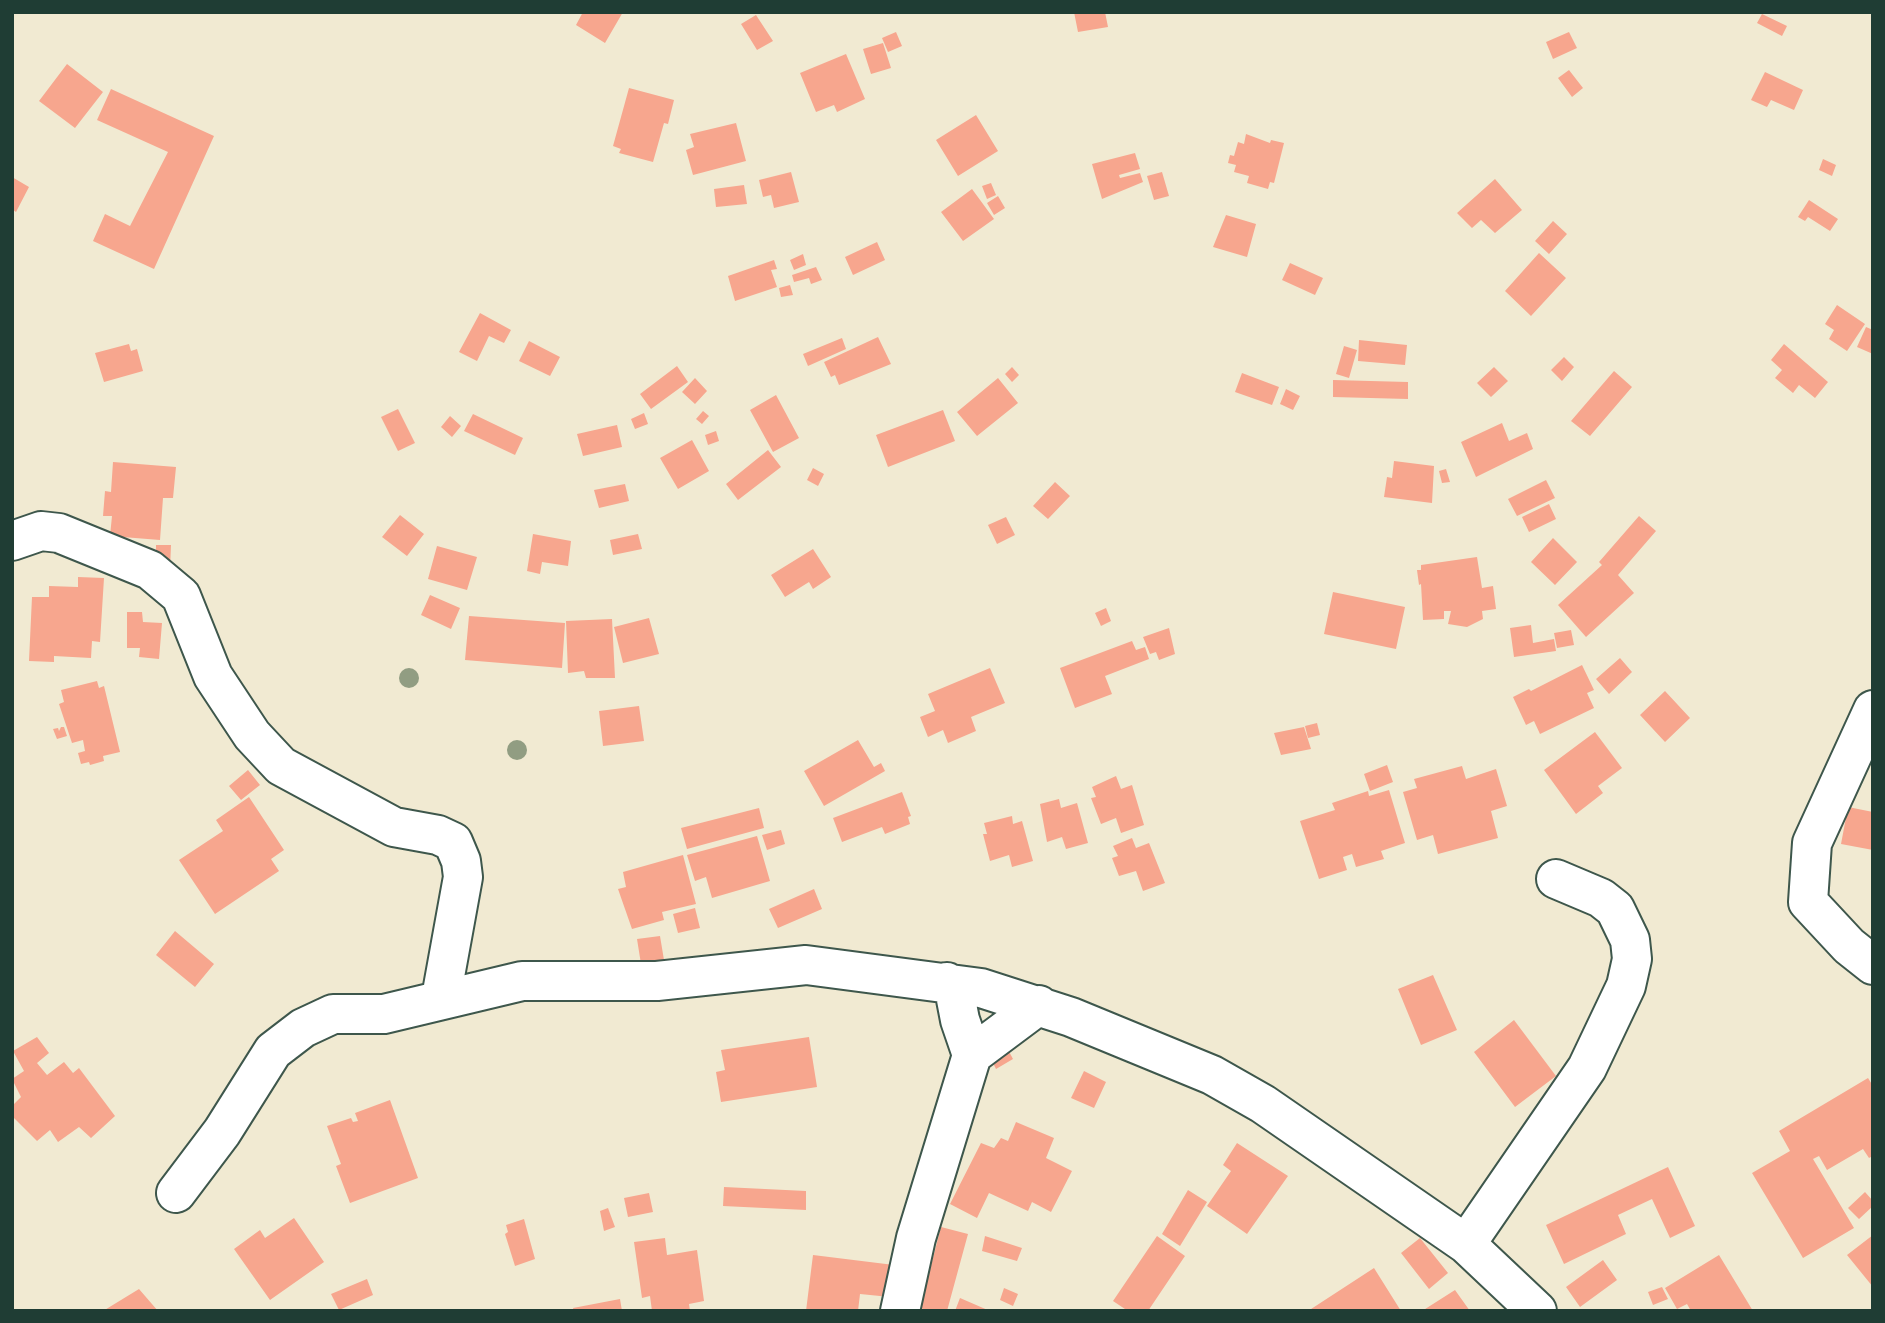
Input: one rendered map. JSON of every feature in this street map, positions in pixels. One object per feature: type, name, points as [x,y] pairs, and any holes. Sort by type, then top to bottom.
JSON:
[{"type":"street","points":[[12,541],[41,530],[59,533],[150,570],[181,596],[213,676],[252,735],[281,765],[394,827],[438,835],[453,842],[461,861],[463,877],[441,998]]},
{"type":"street","points":[[1873,710],[1812,843],[1808,902],[1849,946],[1873,965]]},
{"type":"street","points":[[1466,1244],[1587,1068],[1626,986],[1632,959],[1624,923],[1615,909],[1601,898],[1556,878]]},
{"type":"street","points":[[176,1193],[222,1132],[274,1051],[303,1028],[333,1014],[384,1014],[441,998],[522,981],[657,981],[806,965],[981,988],[1039,1005],[1212,1075],[1263,1104],[1466,1244],[1536,1311]]},
{"type":"street","points":[[900,1311],[916,1238],[972,1055],[960,1020],[954,989],[947,982]]},
{"type":"street","points":[[972,1055],[1039,1005]]},
{"type":"building","points":[[583,12],[623,12],[605,43],[576,25]]},
{"type":"building","points":[[1074,12],[1105,12],[1108,27],[1078,32]]},
{"type":"building","points":[[1762,14],[1787,26],[1782,36],[1757,23]]},
{"type":"building","points":[[756,15],[773,41],[757,50],[741,24]]},
{"type":"building","points":[[896,32],[902,46],[888,52],[882,38]]},
{"type":"building","points":[[1569,32],[1577,48],[1553,59],[1546,42]]},
{"type":"building","points":[[883,43],[891,68],[871,74],[863,49]]},
{"type":"building","points":[[846,54],[865,99],[837,112],[834,105],[816,112],[800,73]]},
{"type":"building","points":[[67,64],[103,92],[75,128],[39,101]]},
{"type":"building","points":[[1569,70],[1583,88],[1572,97],[1558,78]]},
{"type":"building","points":[[1765,72],[1803,90],[1794,110],[1771,100],[1767,107],[1751,100]]},
{"type":"building","points":[[629,88],[674,100],[653,162],[619,153],[621,149],[613,146]]},
{"type":"building","points":[[111,89],[214,136],[154,269],[93,241],[105,214],[130,226],[168,152],[97,120]]},
{"type":"building","points":[[976,115],[998,151],[958,176],[936,140]]},
{"type":"building","points":[[736,123],[746,161],[693,175],[686,150],[694,147],[690,134]]},
{"type":"building","points":[[1246,134],[1270,143],[1271,140],[1284,143],[1274,183],[1270,182],[1268,189],[1247,183],[1249,176],[1234,172],[1236,165],[1228,163],[1230,155],[1234,156],[1238,142],[1244,144]]},
{"type":"building","points":[[1135,153],[1140,169],[1119,175],[1120,178],[1140,173],[1143,182],[1102,199],[1092,164]]},
{"type":"building","points":[[1823,159],[1836,165],[1832,176],[1819,170]]},
{"type":"building","points":[[791,172],[799,202],[774,208],[771,195],[763,197],[759,180]]},
{"type":"building","points":[[1162,172],[1169,196],[1154,200],[1147,176]]},
{"type":"building","points":[[12,177],[29,187],[16,212],[12,209]]},
{"type":"building","points":[[1495,179],[1522,210],[1495,233],[1481,220],[1472,228],[1457,213]]},
{"type":"building","points":[[991,183],[996,195],[987,199],[982,186]]},
{"type":"building","points":[[744,185],[747,204],[716,207],[714,189]]},
{"type":"building","points":[[972,189],[994,219],[963,241],[941,212]]},
{"type":"building","points":[[998,196],[1005,208],[994,215],[987,203]]},
{"type":"building","points":[[1809,200],[1838,219],[1830,231],[1808,217],[1805,221],[1798,217]]},
{"type":"building","points":[[1226,215],[1256,224],[1247,257],[1213,247]]},
{"type":"building","points":[[1553,221],[1567,234],[1549,254],[1535,241]]},
{"type":"building","points":[[877,242],[885,260],[853,275],[845,257]]},
{"type":"building","points":[[1539,253],[1566,278],[1531,316],[1505,291]]},
{"type":"building","points":[[803,254],[806,265],[794,270],[790,260]]},
{"type":"building","points":[[774,260],[777,269],[771,270],[777,287],[735,301],[728,276]]},
{"type":"building","points":[[1290,263],[1323,278],[1315,295],[1282,280]]},
{"type":"building","points":[[816,267],[822,280],[811,284],[809,278],[794,282],[792,275]]},
{"type":"building","points":[[790,285],[793,295],[781,297],[779,288]]},
{"type":"building","points":[[1837,305],[1865,324],[1847,351],[1829,339],[1834,330],[1825,324]]},
{"type":"building","points":[[480,313],[511,330],[504,343],[489,336],[477,361],[459,352]]},
{"type":"building","points":[[1866,327],[1873,330],[1873,354],[1857,347]]},
{"type":"building","points":[[878,337],[891,364],[839,385],[835,375],[831,377],[824,362]]},
{"type":"building","points":[[842,338],[846,349],[808,366],[803,354]]},
{"type":"building","points":[[1359,340],[1407,345],[1405,365],[1358,361]]},
{"type":"building","points":[[529,341],[560,357],[550,376],[519,361]]},
{"type":"building","points":[[129,344],[131,351],[137,349],[143,371],[104,382],[95,353]]},
{"type":"building","points":[[1784,344],[1828,382],[1815,398],[1799,385],[1793,393],[1775,378],[1782,370],[1771,360]]},
{"type":"building","points":[[1344,346],[1357,350],[1349,378],[1336,374]]},
{"type":"building","points":[[1564,357],[1574,367],[1562,381],[1551,370]]},
{"type":"building","points":[[677,366],[688,382],[651,409],[640,394]]},
{"type":"building","points":[[1012,367],[1019,375],[1012,382],[1005,374]]},
{"type":"building","points":[[1494,367],[1508,381],[1491,397],[1477,383]]},
{"type":"building","points":[[1614,371],[1632,387],[1590,436],[1571,421]]},
{"type":"building","points":[[1242,373],[1279,387],[1272,405],[1235,392]]},
{"type":"building","points":[[695,378],[707,391],[695,404],[682,392]]},
{"type":"building","points":[[998,378],[1018,403],[977,436],[957,412]]},
{"type":"building","points":[[1333,380],[1408,382],[1408,399],[1333,397]]},
{"type":"building","points":[[1286,389],[1300,396],[1293,410],[1280,404]]},
{"type":"building","points":[[776,395],[799,438],[773,452],[750,410]]},
{"type":"building","points":[[398,409],[415,443],[398,451],[381,417]]},
{"type":"building","points":[[943,410],[955,441],[888,467],[876,435]]},
{"type":"building","points":[[703,411],[709,416],[702,424],[696,419]]},
{"type":"building","points":[[644,413],[648,424],[635,429],[631,419]]},
{"type":"building","points":[[473,414],[523,438],[515,455],[464,431]]},
{"type":"building","points":[[450,416],[461,426],[452,437],[441,427]]},
{"type":"building","points":[[1502,423],[1509,441],[1527,433],[1533,449],[1476,477],[1461,442]]},
{"type":"building","points":[[617,425],[622,447],[583,456],[577,434]]},
{"type":"building","points":[[716,431],[719,441],[708,445],[705,435]]},
{"type":"building","points":[[692,440],[709,471],[678,489],[660,458]]},
{"type":"building","points":[[768,450],[781,467],[738,500],[726,484]]},
{"type":"building","points":[[1394,461],[1434,466],[1432,503],[1384,497],[1387,477],[1392,478]]},
{"type":"building","points":[[113,462],[176,467],[173,498],[163,498],[160,540],[110,536],[112,516],[103,516],[105,491],[111,492]]},
{"type":"building","points":[[813,468],[824,474],[818,486],[807,480]]},
{"type":"building","points":[[1446,469],[1450,482],[1442,483],[1439,471]]},
{"type":"building","points":[[1546,480],[1555,498],[1517,516],[1508,499]]},
{"type":"building","points":[[1055,482],[1070,496],[1048,519],[1033,506]]},
{"type":"building","points":[[625,484],[629,501],[599,508],[594,490]]},
{"type":"building","points":[[1549,504],[1556,519],[1529,532],[1522,517]]},
{"type":"building","points":[[400,515],[424,534],[407,556],[382,537]]},
{"type":"building","points":[[1639,516],[1656,531],[1618,575],[1634,593],[1586,637],[1558,605],[1602,565],[1599,562]]},
{"type":"building","points":[[1006,517],[1015,535],[997,544],[988,525]]},
{"type":"building","points":[[533,534],[571,541],[568,566],[542,562],[540,574],[527,571]]},
{"type":"building","points":[[638,534],[642,549],[613,555],[610,540]]},
{"type":"building","points":[[1553,538],[1577,562],[1555,585],[1531,562]]},
{"type":"building","points":[[156,545],[171,545],[170,569],[156,557]]},
{"type":"building","points":[[437,546],[477,557],[467,590],[428,579]]},
{"type":"building","points":[[813,549],[831,577],[813,589],[809,582],[785,597],[771,575]]},
{"type":"building","points":[[1477,557],[1482,588],[1493,586],[1496,609],[1482,611],[1483,619],[1467,627],[1448,624],[1451,611],[1444,611],[1444,619],[1423,620],[1421,584],[1419,585],[1417,570],[1421,570],[1421,565]]},
{"type":"building","points":[[78,577],[104,578],[100,642],[92,641],[91,658],[54,656],[54,662],[29,661],[32,597],[49,597],[49,586],[78,587]]},
{"type":"building","points":[[1333,592],[1405,607],[1396,649],[1324,634]]},
{"type":"building","points":[[430,595],[460,608],[451,629],[421,615]]},
{"type":"building","points":[[1106,608],[1111,621],[1101,626],[1095,613]]},
{"type":"building","points":[[127,612],[142,612],[143,622],[162,623],[159,659],[139,657],[140,648],[127,648]]},
{"type":"building","points":[[469,616],[565,623],[562,668],[465,660]]},
{"type":"building","points":[[649,618],[659,654],[623,663],[614,627]]},
{"type":"building","points":[[612,619],[615,678],[586,678],[584,671],[568,673],[566,621]]},
{"type":"building","points":[[1531,625],[1533,643],[1554,639],[1556,651],[1514,657],[1510,628]]},
{"type":"building","points":[[1169,628],[1175,654],[1159,660],[1156,652],[1150,654],[1143,637]]},
{"type":"building","points":[[1571,630],[1574,645],[1557,648],[1554,633]]},
{"type":"building","points":[[1132,641],[1136,650],[1145,647],[1149,659],[1105,676],[1112,694],[1075,708],[1060,668]]},
{"type":"building","points":[[1620,658],[1632,672],[1609,694],[1596,679]]},
{"type":"building","points":[[1582,665],[1594,690],[1587,693],[1594,708],[1540,734],[1534,721],[1526,725],[1513,697],[1529,689],[1531,691]]},
{"type":"building","points":[[990,668],[1005,703],[971,717],[976,731],[948,743],[943,730],[928,737],[920,717],[935,711],[928,694]]},
{"type":"building","points":[[97,681],[99,688],[104,686],[120,752],[103,756],[104,761],[90,765],[89,762],[81,764],[78,753],[85,751],[83,740],[72,743],[59,704],[64,702],[61,690]]},
{"type":"building","points":[[1665,691],[1690,718],[1665,742],[1640,715]]},
{"type":"building","points":[[639,706],[644,741],[603,746],[599,711]]},
{"type":"building","points":[[1317,723],[1320,735],[1308,738],[1305,726]]},
{"type":"building","points":[[64,727],[67,736],[57,739],[53,729],[58,728],[59,731]]},
{"type":"building","points":[[1304,727],[1311,749],[1281,755],[1274,733]]},
{"type":"building","points":[[1595,732],[1622,768],[1598,786],[1603,793],[1576,814],[1544,770]]},
{"type":"building","points":[[858,740],[874,767],[881,763],[885,771],[824,806],[804,771]]},
{"type":"building","points":[[1387,765],[1393,782],[1370,791],[1364,774]]},
{"type":"building","points":[[1462,766],[1466,779],[1496,769],[1507,806],[1491,811],[1498,838],[1438,854],[1433,835],[1417,840],[1403,792],[1417,788],[1414,779]]},
{"type":"building","points":[[248,770],[260,785],[241,800],[229,786]]},
{"type":"building","points":[[1116,776],[1121,789],[1132,785],[1144,825],[1121,833],[1116,818],[1101,824],[1091,798],[1096,797],[1092,787]]},
{"type":"building","points":[[1389,790],[1405,843],[1381,851],[1384,859],[1356,867],[1352,854],[1343,857],[1347,870],[1319,879],[1300,821],[1335,810],[1332,803],[1368,791],[1369,796]]},
{"type":"building","points":[[902,792],[911,816],[908,817],[910,824],[885,834],[882,827],[842,842],[833,818]]},
{"type":"building","points":[[249,797],[284,850],[271,859],[279,871],[215,914],[179,860],[223,831],[216,820]]},
{"type":"building","points":[[1059,799],[1061,808],[1077,803],[1088,843],[1066,849],[1062,837],[1047,842],[1040,804]]},
{"type":"building","points":[[1848,807],[1873,812],[1873,850],[1841,844]]},
{"type":"building","points":[[759,808],[764,828],[687,849],[681,828]]},
{"type":"building","points":[[1012,816],[1013,824],[1022,821],[1033,861],[1012,867],[1009,855],[990,861],[983,834],[987,834],[984,823]]},
{"type":"building","points":[[781,830],[785,844],[767,850],[762,835]]},
{"type":"building","points":[[757,836],[770,881],[712,898],[706,877],[695,881],[687,855]]},
{"type":"building","points":[[1132,838],[1136,848],[1149,843],[1165,883],[1143,891],[1136,871],[1119,876],[1112,858],[1118,856],[1113,846]]},
{"type":"building","points":[[683,855],[696,904],[662,912],[664,920],[632,929],[618,889],[626,887],[623,872]]},
{"type":"building","points":[[814,889],[822,909],[778,928],[769,909]]},
{"type":"building","points":[[695,908],[700,928],[678,933],[673,914]]},
{"type":"building","points":[[175,931],[214,964],[195,987],[156,955]]},
{"type":"building","points":[[660,936],[664,960],[641,964],[637,939]]},
{"type":"building","points":[[1433,975],[1457,1030],[1421,1045],[1398,989]]},
{"type":"building","points":[[1514,1020],[1556,1076],[1515,1107],[1474,1052]]},
{"type":"building","points":[[37,1037],[49,1053],[37,1063],[47,1075],[64,1062],[73,1073],[79,1068],[115,1116],[91,1138],[79,1127],[58,1142],[50,1130],[37,1141],[12,1116],[12,1106],[21,1097],[12,1079],[24,1071],[13,1051]]},
{"type":"building","points":[[809,1037],[817,1087],[721,1102],[716,1072],[725,1070],[721,1050]]},
{"type":"building","points":[[1005,1044],[1013,1059],[996,1069],[988,1053]]},
{"type":"building","points":[[1084,1071],[1106,1082],[1094,1108],[1071,1098]]},
{"type":"building","points":[[1868,1078],[1873,1086],[1873,1156],[1869,1158],[1863,1149],[1827,1170],[1819,1156],[1813,1159],[1854,1228],[1803,1258],[1752,1173],[1790,1151],[1779,1131]]},
{"type":"building","points":[[390,1100],[418,1178],[350,1203],[336,1166],[341,1164],[327,1126],[351,1118],[353,1122],[358,1121],[355,1113]]},
{"type":"building","points":[[1016,1122],[1054,1138],[1046,1158],[1072,1171],[1051,1212],[1032,1202],[1028,1211],[989,1193],[977,1218],[950,1204],[981,1143],[994,1148],[1001,1138],[1008,1141]]},
{"type":"building","points":[[1237,1143],[1288,1176],[1247,1234],[1207,1206],[1231,1171],[1223,1165]]},
{"type":"building","points":[[1668,1167],[1695,1226],[1670,1238],[1652,1199],[1618,1215],[1626,1234],[1564,1264],[1546,1225]]},
{"type":"building","points":[[724,1187],[806,1191],[806,1210],[723,1206]]},
{"type":"building","points":[[1188,1190],[1207,1202],[1180,1246],[1162,1234]]},
{"type":"building","points":[[1865,1192],[1873,1201],[1873,1206],[1859,1219],[1848,1208]]},
{"type":"building","points":[[649,1193],[653,1212],[628,1217],[624,1198]]},
{"type":"building","points":[[608,1208],[615,1227],[604,1231],[600,1211]]},
{"type":"building","points":[[294,1218],[324,1262],[270,1300],[234,1249],[260,1230],[265,1238]]},
{"type":"building","points":[[524,1219],[535,1259],[515,1266],[505,1234],[508,1232],[506,1225]]},
{"type":"building","points":[[941,1227],[968,1234],[947,1311],[929,1311],[920,1308]]},
{"type":"building","points":[[1873,1235],[1873,1287],[1847,1255]]},
{"type":"building","points":[[985,1236],[1022,1248],[1017,1261],[982,1251]]},
{"type":"building","points":[[1157,1236],[1185,1256],[1148,1311],[1128,1311],[1113,1301]]},
{"type":"building","points":[[665,1238],[667,1255],[697,1250],[704,1301],[689,1304],[690,1311],[652,1311],[650,1296],[642,1298],[634,1242]]},
{"type":"building","points":[[1420,1238],[1448,1273],[1429,1289],[1401,1253]]},
{"type":"building","points":[[813,1255],[894,1265],[890,1297],[860,1294],[858,1311],[806,1311]]},
{"type":"building","points":[[1719,1255],[1753,1311],[1691,1311],[1687,1304],[1677,1309],[1665,1288]]},
{"type":"building","points":[[1603,1260],[1617,1280],[1580,1307],[1566,1287]]},
{"type":"building","points":[[1374,1268],[1401,1311],[1308,1311]]},
{"type":"building","points":[[367,1279],[373,1295],[339,1310],[331,1294]]},
{"type":"building","points":[[1662,1287],[1668,1299],[1653,1305],[1648,1292]]},
{"type":"building","points":[[1004,1288],[1018,1294],[1013,1306],[1000,1300]]},
{"type":"building","points":[[139,1289],[158,1311],[103,1311]]},
{"type":"building","points":[[1455,1290],[1470,1311],[1422,1311]]},
{"type":"building","points":[[960,1298],[990,1311],[955,1311]]},
{"type":"building","points":[[620,1299],[622,1311],[574,1311],[573,1308]]}]
